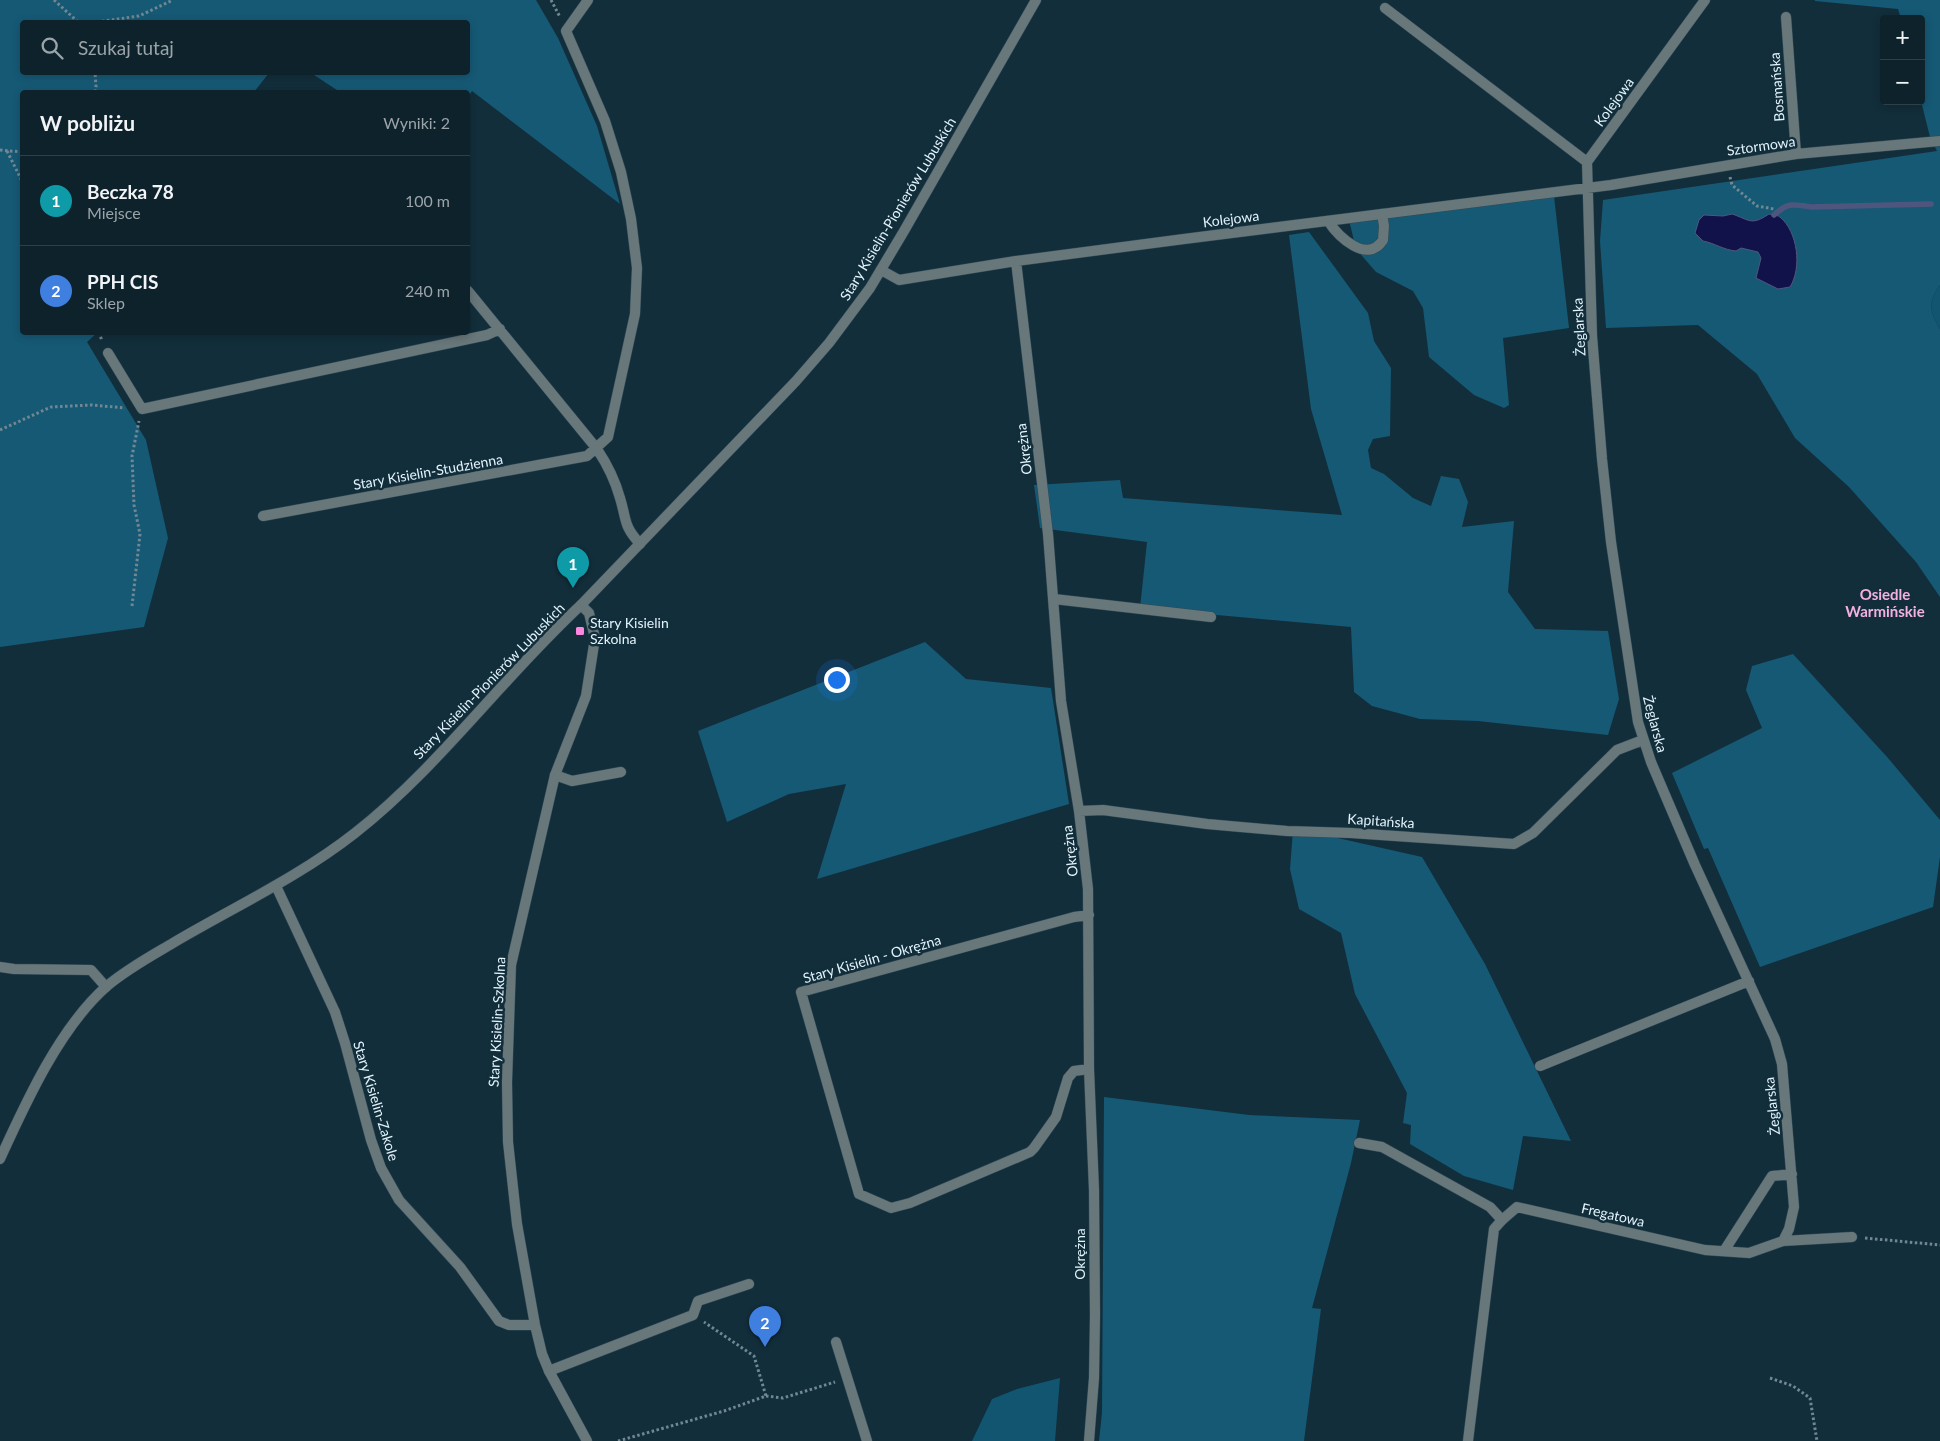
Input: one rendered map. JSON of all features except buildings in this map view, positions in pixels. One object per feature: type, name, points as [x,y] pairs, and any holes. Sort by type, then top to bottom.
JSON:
[{"type":"street","points":[[588,0],[566,31],[605,122],[621,172],[631,219],[637,268],[635,314],[610,428],[608,437],[597,449]]},
{"type":"street","name":"Stary Kisielin-Pionierów Lubuskich","points":[[0,1159],[19,1118],[65,1036],[83,1011],[106,987],[119,976],[178,940],[317,861],[356,833],[385,808],[796,381],[855,310],[881,270],[1036,0]]},
{"type":"street","name":"Kolejowa","points":[[1587,162],[1705,0]]},
{"type":"street","points":[[1385,8],[1587,162]]},
{"type":"street","name":"Bosmańska","points":[[1786,17],[1796,154]]},
{"type":"street","name":"Sztormowa","points":[[1588,188],[1611,186],[1796,154],[1940,141]]},
{"type":"street","name":"Żeglarska","points":[[1587,162],[1592,336],[1602,459],[1611,542],[1638,722],[1643,740],[1695,866],[1775,1039],[1782,1064],[1794,1207],[1789,1229],[1783,1241]]},
{"type":"street","name":"Kolejowa","points":[[881,270],[899,280],[1016,261],[1588,188]]},
{"type":"street","points":[[1328,221],[1334,230],[1352,246],[1366,249],[1374,247],[1382,240],[1384,226],[1382,214]]},
{"type":"street","name":"Okrężna","points":[[1016,261],[1054,599],[1061,701],[1079,811],[1088,889],[1089,1069],[1094,1190],[1095,1315],[1094,1378],[1089,1441]]},
{"type":"street","points":[[470,292],[597,449],[608,466],[620,498],[626,526],[640,544]]},
{"type":"street","points":[[108,353],[142,409],[487,335],[500,329]]},
{"type":"street","name":"Stary Kisielin-Studzienna","points":[[263,516],[587,456],[597,449]]},
{"type":"street","points":[[1054,599],[1211,616]]},
{"type":"street","name":"Stary Kisielin-Szkolna","points":[[581,606],[589,613],[595,638],[588,687],[580,715],[555,774],[511,965],[507,1082],[508,1142],[517,1224],[535,1325],[542,1354],[549,1371],[587,1441]]},
{"type":"street","name":"Kapitańska","points":[[1079,811],[1103,810],[1207,824],[1287,831],[1351,833],[1514,844],[1533,833],[1617,750],[1643,740]]},
{"type":"street","points":[[555,774],[572,781],[621,772]]},
{"type":"street","name":"Stary Kisielin-Zakole","points":[[276,886],[334,1012],[345,1043],[371,1140],[381,1168],[399,1200],[460,1267],[499,1321],[509,1325],[535,1325]]},
{"type":"street","name":"Stary Kisielin - Okrężna","points":[[1089,915],[1074,917],[801,992],[858,1194],[891,1208],[910,1203],[1030,1152],[1056,1117],[1068,1078],[1074,1071],[1089,1069]]},
{"type":"street","points":[[0,967],[14,969],[91,970],[106,987]]},
{"type":"street","points":[[1540,1066],[1749,981]]},
{"type":"street","points":[[1360,1143],[1382,1147],[1490,1207],[1502,1220],[1494,1229],[1468,1441]]},
{"type":"street","points":[[1724,1251],[1772,1176],[1792,1174]]},
{"type":"street","name":"Fregatowa","points":[[1502,1220],[1517,1207],[1705,1250],[1749,1253],[1783,1241],[1852,1237]]},
{"type":"street","points":[[549,1371],[693,1315],[698,1301],[749,1284]]},
{"type":"street","points":[[836,1342],[867,1441]]},
{"type":"path","points":[[54,0],[76,20]]},
{"type":"path","points":[[111,20],[139,16],[172,0]]},
{"type":"path","points":[[95,75],[95,90]]},
{"type":"path","points":[[0,150],[20,152]]},
{"type":"path","points":[[7,151],[20,177]]},
{"type":"path","points":[[1726,165],[1732,185],[1757,206],[1774,210]]},
{"type":"path","points":[[0,430],[51,407],[92,406],[142,409],[132,456],[134,505],[140,534],[132,606]]},
{"type":"path","points":[[1852,1237],[1940,1245]]},
{"type":"path","points":[[693,1315],[754,1356],[766,1396]]},
{"type":"path","points":[[1770,1378],[1793,1386],[1810,1398],[1817,1441]]},
{"type":"path","points":[[618,1441],[724,1411],[766,1396],[784,1398],[848,1379]]},
{"type":"shaded area","points":[[0,0],[536,0],[558,38],[597,126],[620,204],[472,91],[470,94],[470,90],[337,90],[314,75],[470,75],[470,20],[20,20],[20,75],[267,75],[256,90],[20,90],[20,335],[95,335],[87,342],[146,440],[168,538],[144,627],[0,647]]},
{"type":"shaded area","points":[[1940,0],[1940,285],[1933,297],[1931,307],[1940,329],[1940,597],[1916,562],[1849,487],[1795,438],[1757,374],[1698,325],[1606,328],[1600,241],[1603,200],[1937,151],[1930,137],[1922,105],[1925,105],[1925,15],[1900,15],[1898,9],[1815,1]]},
{"type":"shaded area","points":[[1554,196],[1569,328],[1503,338],[1509,405],[1504,408],[1474,395],[1429,357],[1423,308],[1413,291],[1376,272],[1356,249],[1349,220]]},
{"type":"shaded area","points":[[1732,214],[1754,221],[1769,214],[1779,216],[1786,224],[1794,241],[1797,260],[1794,279],[1790,287],[1778,289],[1756,278],[1761,258],[1758,252],[1741,248],[1736,251],[1727,249],[1703,241],[1695,233],[1699,220],[1704,215],[1723,216]]},
{"type":"shaded area","points":[[1309,232],[1368,313],[1374,341],[1391,368],[1390,436],[1373,439],[1368,450],[1371,468],[1384,474],[1413,498],[1431,506],[1441,476],[1459,479],[1468,502],[1462,527],[1514,521],[1508,592],[1535,629],[1608,631],[1619,699],[1608,735],[1478,721],[1420,719],[1372,706],[1354,692],[1351,627],[1140,608],[1147,542],[1040,528],[1034,485],[1120,480],[1123,498],[1342,515],[1311,409],[1289,235]]},
{"type":"shaded area","points":[[1940,285],[1940,329],[1931,307],[1933,297]]},
{"type":"shaded area","points":[[925,642],[966,679],[1051,688],[1069,804],[817,879],[846,784],[789,794],[727,822],[698,731]]},
{"type":"shaded area","points":[[1793,654],[1888,758],[1940,820],[1940,857],[1933,907],[1760,967],[1708,848],[1704,849],[1672,773],[1762,728],[1746,690],[1752,666]]},
{"type":"shaded area","points":[[1293,830],[1311,832],[1422,857],[1485,964],[1571,1141],[1523,1136],[1513,1190],[1464,1176],[1410,1144],[1411,1125],[1403,1123],[1407,1093],[1355,994],[1341,933],[1299,909],[1290,869]]},
{"type":"shaded area","points":[[1104,1097],[1249,1115],[1360,1120],[1351,1163],[1312,1308],[1321,1309],[1304,1441],[1099,1441],[1102,1413]]},
{"type":"shaded area","points":[[1060,1378],[1055,1441],[972,1441],[992,1399],[1017,1389]]},
{"type":"waterway","points":[[1774,215],[1791,205],[1811,207],[1931,204]]},
{"type":"place","name":"Beczka 78","points":[[573,588]]},
{"type":"place","name":"Stary Kisielin Szkolna","points":[[580,631]]},
{"type":"place","name":"PPH CIS","points":[[765,1347]]},
{"type":"district","name":"Osiedle Warmińskie","points":[[1885,604]]}]
